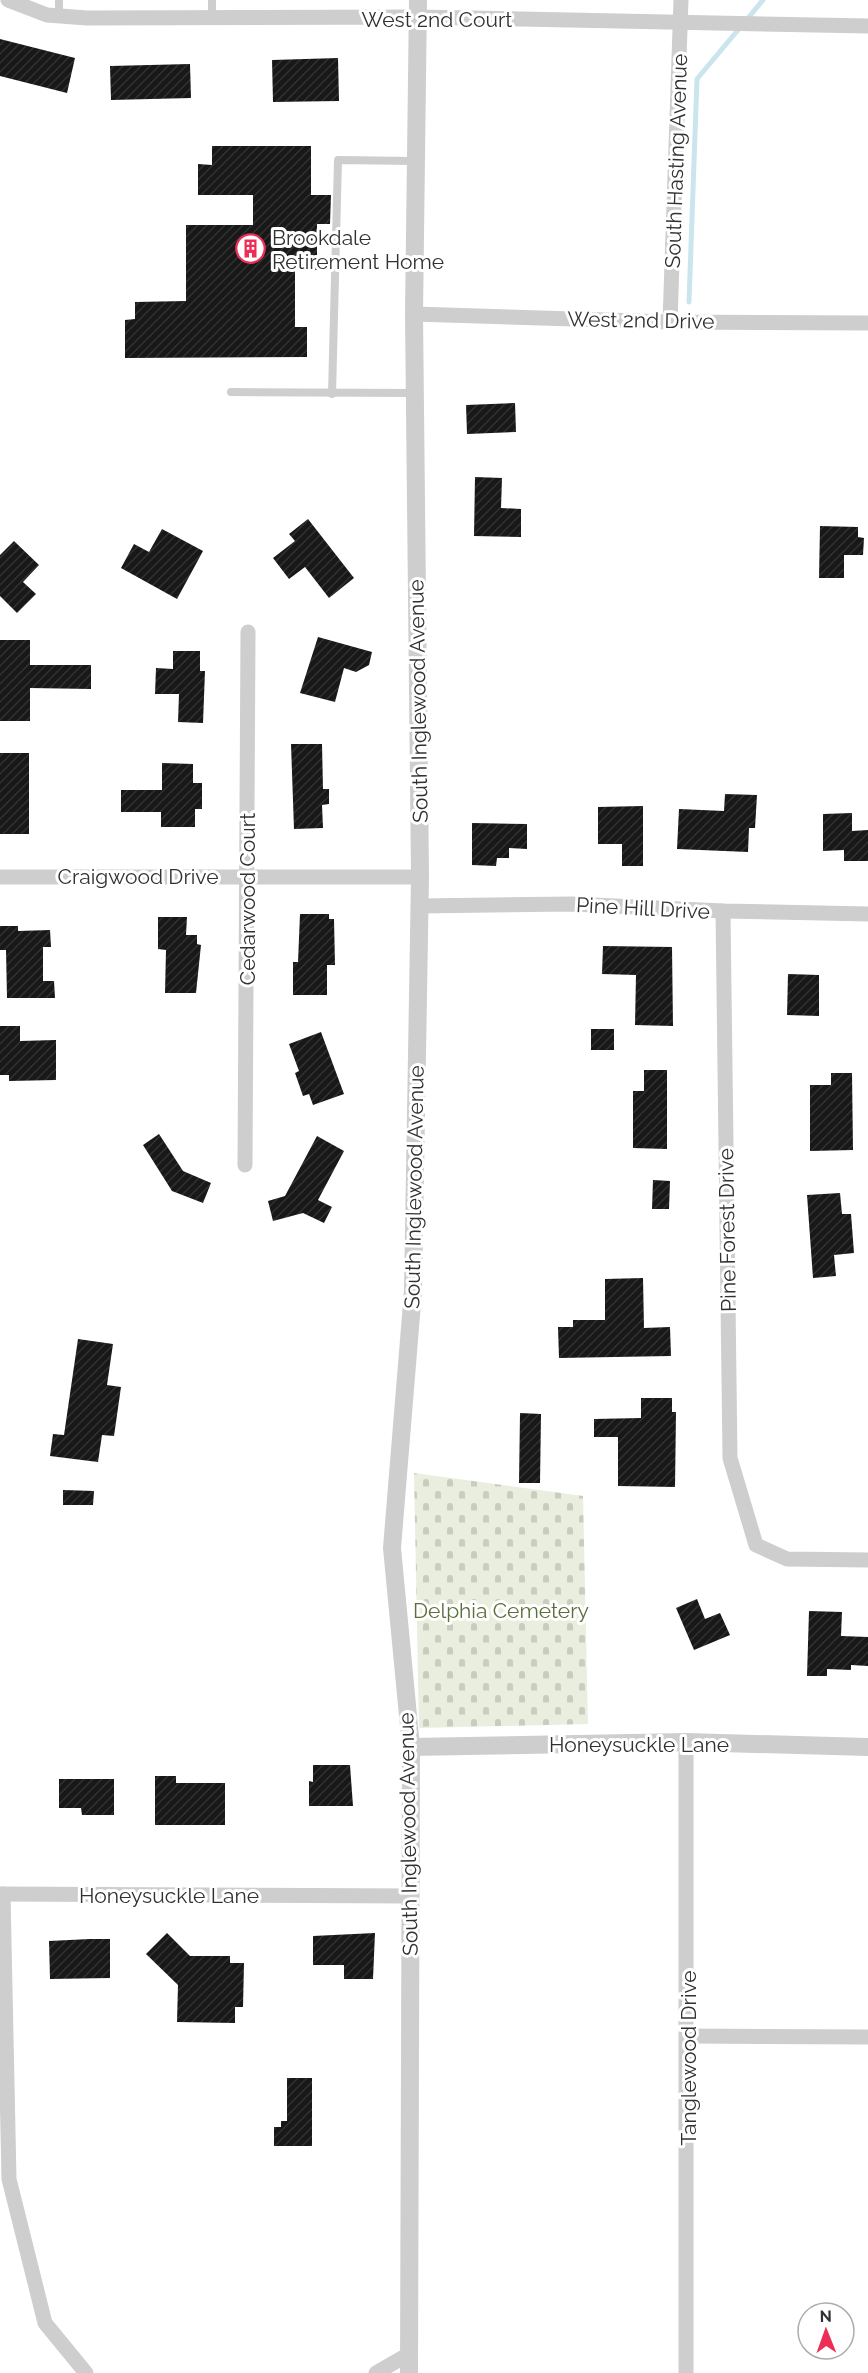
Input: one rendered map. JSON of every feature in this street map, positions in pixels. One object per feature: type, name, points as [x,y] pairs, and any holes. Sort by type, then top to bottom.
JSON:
[{"type":"street","name":"West 2nd Court","points":[[8,0],[46,15],[59,8],[212,18],[418,9],[681,22],[868,26]]},
{"type":"street","name":"South Hasting Avenue","points":[[670,322],[681,0]]},
{"type":"street","name":"South Inglewood Avenue","points":[[409,2373],[411,1747],[392,1548],[413,1291],[420,877],[414,393],[418,9]]},
{"type":"street","name":"West 2nd Drive","points":[[414,314],[670,322],[868,323]]},
{"type":"street","name":"Cedarwood Court","points":[[245,1165],[248,632]]},
{"type":"street","name":"Craigwood Drive","points":[[0,877],[420,877]]},
{"type":"street","name":"Pine Hill Drive","points":[[419,906],[572,904],[723,911],[868,914]]},
{"type":"street","name":"Pine Forest Drive","points":[[723,911],[730,1458],[756,1545],[787,1559],[868,1560]]},
{"type":"street","name":"Honeysuckle Lane","points":[[411,1747],[686,1742],[868,1747]]},
{"type":"street","name":"Tanglewood Drive","points":[[686,1742],[688,2036],[686,2373]]},
{"type":"street","name":"Honeysuckle Lane","points":[[1,1894],[409,1896]]},
{"type":"street","points":[[1,1894],[9,2180],[45,2323],[86,2373]]},
{"type":"street","points":[[688,2036],[868,2037]]},
{"type":"street","points":[[376,2373],[409,2354]]},
{"type":"lane","points":[[212,0],[212,18]]},
{"type":"lane","points":[[332,394],[338,160],[416,161]]},
{"type":"lane","points":[[231,392],[414,393]]},
{"type":"green space","name":"Delphia Cemetery","points":[[414,1473],[583,1496],[588,1724],[419,1728]]},
{"type":"building","points":[[0,39],[75,58],[67,93],[0,76]]},
{"type":"building","points":[[338,58],[339,101],[273,102],[272,60]]},
{"type":"building","points":[[190,64],[191,98],[111,100],[110,66]]},
{"type":"building","name":"Brookdale Retirement Home","points":[[212,146],[311,146],[311,195],[331,195],[330,224],[317,224],[317,270],[295,270],[295,327],[307,327],[307,357],[125,358],[125,320],[135,319],[135,302],[186,301],[186,225],[253,225],[253,195],[198,195],[198,164],[212,165]]},
{"type":"building","points":[[515,403],[516,432],[467,434],[466,405]]},
{"type":"building","points":[[475,477],[502,478],[501,508],[521,509],[521,537],[474,536]]},
{"type":"building","points":[[308,519],[354,578],[329,598],[305,567],[289,579],[273,558],[295,541],[289,534]]},
{"type":"building","points":[[820,526],[858,527],[858,537],[864,538],[863,555],[844,555],[844,578],[819,578]]},
{"type":"building","points":[[162,529],[203,551],[177,599],[121,568],[134,544],[149,552]]},
{"type":"building","points":[[14,541],[39,565],[23,582],[36,594],[17,613],[0,596],[0,555]]},
{"type":"building","points":[[318,637],[372,652],[369,665],[356,672],[344,668],[335,702],[300,693]]},
{"type":"building","points":[[0,640],[30,640],[30,665],[91,665],[91,689],[30,688],[30,721],[0,721]]},
{"type":"building","points":[[173,651],[200,651],[200,671],[205,671],[203,723],[178,722],[179,694],[155,694],[156,668],[173,669]]},
{"type":"building","points":[[291,744],[322,744],[323,789],[329,789],[329,804],[322,805],[323,828],[294,829]]},
{"type":"building","points":[[0,753],[29,753],[29,834],[0,834]]},
{"type":"building","points":[[162,763],[193,764],[193,783],[202,783],[202,809],[195,809],[195,827],[161,827],[161,812],[121,812],[121,790],[162,790]]},
{"type":"building","points":[[725,794],[757,795],[755,828],[749,828],[748,852],[677,849],[679,809],[724,811]]},
{"type":"building","points":[[643,806],[643,866],[622,866],[622,844],[598,844],[598,807]]},
{"type":"building","points":[[852,813],[852,831],[868,830],[868,861],[844,861],[844,850],[823,851],[823,814]]},
{"type":"building","points":[[472,823],[527,824],[527,849],[509,848],[509,858],[497,858],[496,866],[472,865]]},
{"type":"building","points":[[300,914],[329,914],[329,919],[334,919],[335,965],[327,965],[327,995],[293,995],[293,962],[298,962]]},
{"type":"building","points":[[158,917],[187,917],[186,935],[197,935],[197,944],[201,945],[196,993],[165,993],[166,950],[158,949]]},
{"type":"building","points":[[0,926],[18,926],[18,931],[50,930],[51,947],[43,947],[43,981],[54,981],[55,998],[7,998],[6,950],[0,950]]},
{"type":"building","points":[[603,946],[672,947],[673,1026],[635,1025],[636,975],[602,974]]},
{"type":"building","points":[[788,974],[819,975],[819,1016],[787,1015]]},
{"type":"building","points":[[0,1026],[20,1026],[20,1041],[56,1040],[56,1080],[9,1081],[9,1075],[0,1075]]},
{"type":"building","points":[[591,1029],[614,1029],[614,1050],[591,1050]]},
{"type":"building","points":[[321,1032],[344,1094],[313,1105],[309,1094],[303,1096],[295,1073],[299,1071],[289,1044]]},
{"type":"building","points":[[644,1070],[667,1070],[667,1149],[633,1148],[633,1091],[644,1091]]},
{"type":"building","points":[[831,1073],[852,1073],[853,1150],[810,1151],[810,1085],[831,1085]]},
{"type":"building","points":[[159,1134],[183,1171],[211,1183],[203,1203],[172,1191],[143,1145]]},
{"type":"building","points":[[317,1136],[344,1151],[318,1200],[332,1207],[324,1223],[303,1213],[273,1221],[268,1201],[285,1196]]},
{"type":"building","points":[[653,1180],[670,1181],[669,1209],[652,1209]]},
{"type":"building","points":[[840,1193],[842,1214],[851,1214],[854,1253],[834,1255],[836,1276],[813,1278],[807,1195]]},
{"type":"building","points":[[643,1278],[644,1328],[670,1327],[671,1356],[559,1358],[558,1327],[573,1327],[573,1320],[605,1320],[605,1279]]},
{"type":"building","points":[[78,1339],[113,1344],[107,1385],[121,1387],[114,1436],[102,1435],[98,1462],[50,1456],[53,1434],[64,1435]]},
{"type":"building","points":[[641,1398],[672,1398],[672,1412],[676,1412],[675,1487],[618,1486],[618,1437],[594,1437],[594,1419],[641,1418]]},
{"type":"building","points":[[520,1413],[541,1414],[540,1483],[519,1483]]},
{"type":"building","points":[[63,1490],[94,1491],[93,1505],[63,1505]]},
{"type":"building","points":[[697,1599],[705,1619],[720,1613],[730,1635],[694,1650],[676,1608]]},
{"type":"building","points":[[809,1611],[842,1612],[841,1636],[868,1637],[868,1666],[851,1665],[851,1670],[827,1669],[827,1676],[807,1676]]},
{"type":"building","points":[[313,1765],[350,1765],[353,1806],[309,1806],[309,1781],[313,1782]]},
{"type":"building","points":[[155,1776],[176,1776],[176,1783],[225,1783],[225,1825],[155,1825]]},
{"type":"building","points":[[59,1779],[114,1779],[114,1815],[82,1815],[81,1808],[59,1808]]},
{"type":"building","points":[[167,1933],[190,1956],[230,1956],[230,1963],[244,1963],[243,2007],[235,2007],[235,2023],[177,2022],[178,1985],[146,1954]]},
{"type":"building","points":[[375,1933],[373,1979],[344,1979],[344,1965],[313,1965],[313,1936]]},
{"type":"building","points":[[110,1939],[110,1978],[50,1979],[49,1941]]},
{"type":"building","points":[[287,2078],[312,2078],[312,2146],[274,2146],[274,2127],[281,2127],[281,2121],[287,2121]]},
{"type":"waterway","points":[[689,302],[697,79],[763,0]]},
{"type":"place","name":"Brookdale Retirement Home","points":[[251,249]]}]
